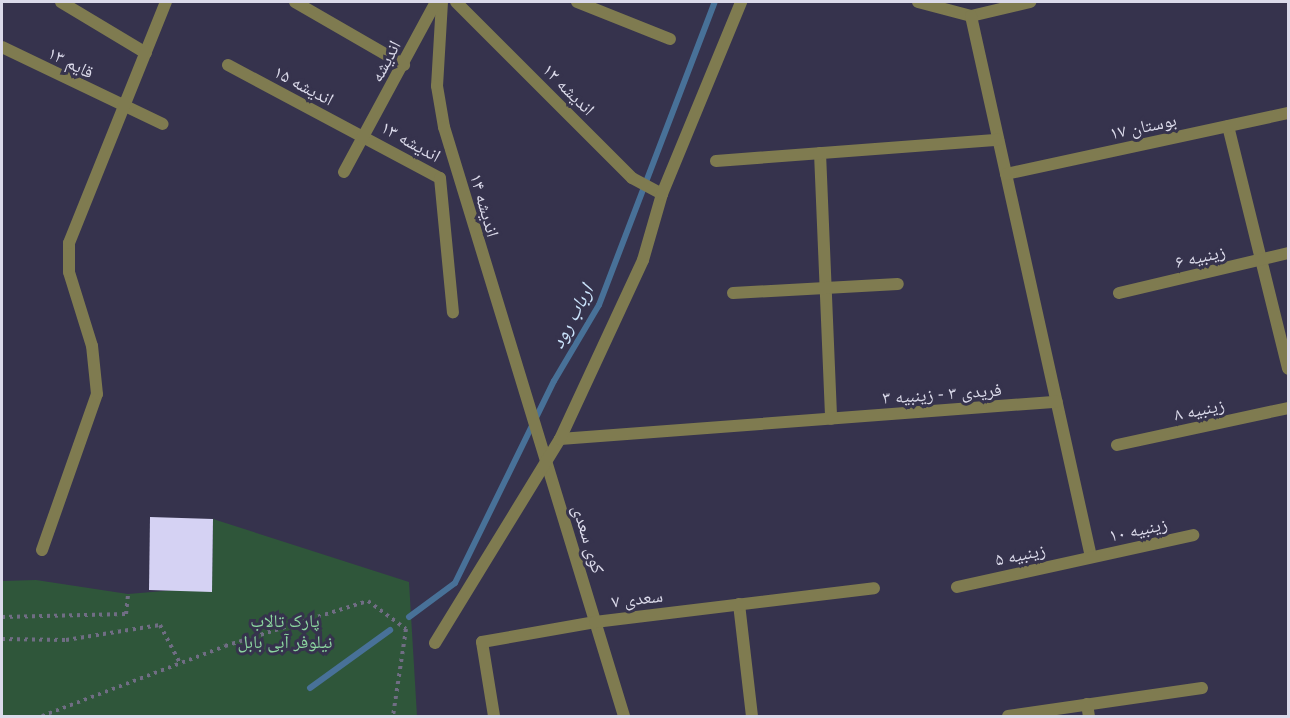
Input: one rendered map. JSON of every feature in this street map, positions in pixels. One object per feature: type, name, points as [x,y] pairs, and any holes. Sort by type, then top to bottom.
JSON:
[{"type":"street","points":[[61,2],[146,53]]},
{"type":"street","points":[[42,550],[97,394],[92,346],[69,272],[69,243],[166,2]]},
{"type":"street","points":[[295,2],[404,65]]},
{"type":"street","name":"اندیشه","points":[[344,172],[404,65],[436,2]]},
{"type":"street","name":"اندیشه ۱۴","points":[[442,2],[437,86],[444,127],[530,414],[541,441]]},
{"type":"street","name":"اندیشه ۱۲","points":[[456,2],[632,178],[662,194]]},
{"type":"street","points":[[577,2],[670,39]]},
{"type":"street","points":[[435,643],[560,439],[643,260],[662,194],[741,2]]},
{"type":"street","points":[[918,2],[971,16],[1030,2]]},
{"type":"street","points":[[971,16],[1091,557]]},
{"type":"street","name":"قایم ۱۳","points":[[2,47],[124,109],[163,124]]},
{"type":"street","name":"اندیشه ۱۵","points":[[228,65],[365,137]]},
{"type":"street","name":"بوستان ۱۷","points":[[1006,174],[1288,113]]},
{"type":"street","points":[[1227,126],[1288,369]]},
{"type":"street","name":"اندیشه ۱۳","points":[[365,137],[440,178],[453,312]]},
{"type":"street","points":[[716,160],[998,140]]},
{"type":"street","points":[[819,153],[828,289],[831,419]]},
{"type":"street","name":"زینبیه ۶","points":[[1119,293],[1288,253]]},
{"type":"street","points":[[733,293],[898,284]]},
{"type":"street","name":"فریدی ۳ - زینبیه ۳","points":[[560,439],[1057,402]]},
{"type":"street","name":"زینبیه ۸","points":[[1117,445],[1288,408]]},
{"type":"street","name":"کوی سعدی","points":[[541,441],[624,717]]},
{"type":"street","name":"زینبیه ۱۰","points":[[1091,557],[1193,536]]},
{"type":"street","name":"زینبیه ۵","points":[[957,587],[1091,557]]},
{"type":"street","name":"سعدی ۷","points":[[494,717],[482,642],[595,622],[874,588]]},
{"type":"street","points":[[739,604],[752,717]]},
{"type":"street","points":[[1008,717],[1088,710],[1202,688]]},
{"type":"path","points":[[2,617],[126,614],[128,594]]},
{"type":"path","points":[[42,717],[181,665],[368,601],[406,629],[393,717]]},
{"type":"path","points":[[2,639],[66,640],[160,625],[181,665]]},
{"type":"green space","name":"پارک تالاب نیلوفر آبی بابل","points":[[213,519],[409,582],[417,716],[2,716],[2,581],[36,580],[128,594],[212,587]]},
{"type":"building","points":[[150,517],[213,519],[212,592],[149,590]]},
{"type":"waterway","name":"ارباب رود","points":[[409,617],[455,583],[554,381],[599,305],[715,2]]},
{"type":"waterway","name":"ارباب رود","points":[[310,688],[390,630]]}]
